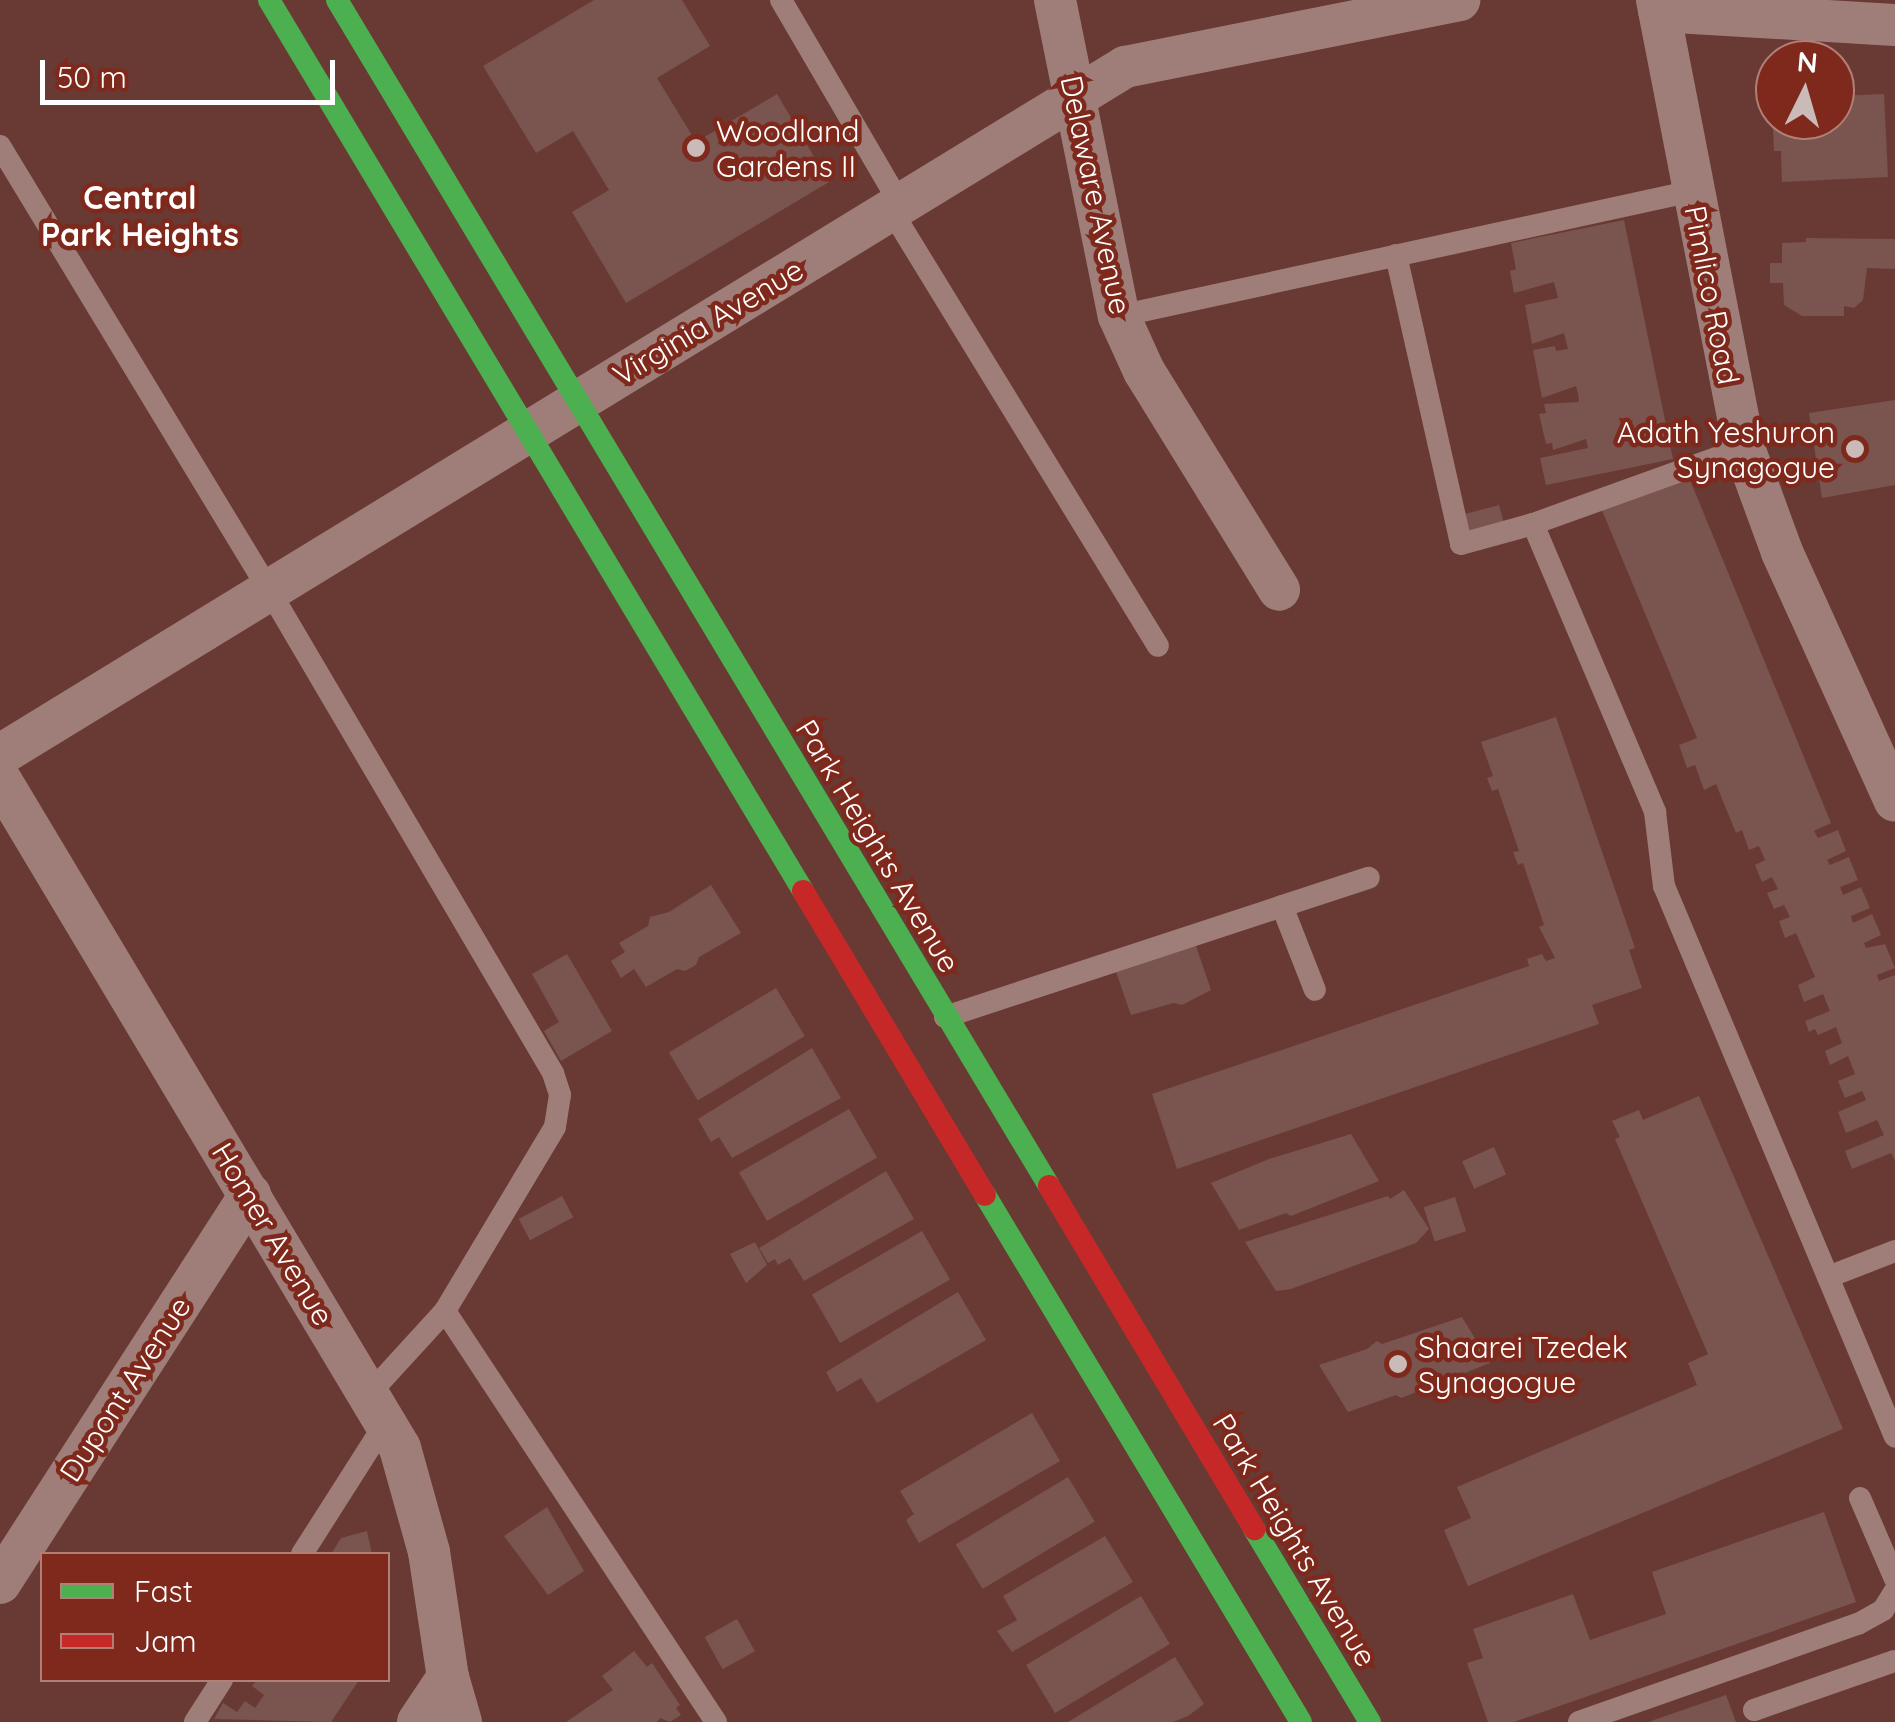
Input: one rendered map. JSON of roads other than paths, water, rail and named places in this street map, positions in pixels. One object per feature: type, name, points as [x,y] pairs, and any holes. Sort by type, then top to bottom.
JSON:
[{"type":"main road","name":"Park Heights Avenue","points":[[269,0],[528,431],[1202,1502],[1370,1722]]},
{"type":"main road","name":"Park Heights Avenue","points":[[337,0],[946,1017],[1202,1502],[1301,1722]]},
{"type":"street","name":"Delaware Avenue","points":[[1055,0],[1119,316],[1144,371],[1278,590]]},
{"type":"street","name":"Virginia Avenue","points":[[0,755],[1125,67],[1459,0]]},
{"type":"street","points":[[1658,5],[1895,25]]},
{"type":"street","name":"Pimlico Road","points":[[1658,5],[1744,448],[1782,552],[1881,734],[1895,802]]},
{"type":"street","name":"Homer Avenue","points":[[0,780],[400,1448],[416,1498],[448,1677],[462,1722]]},
{"type":"street","name":"Dupont Avenue","points":[[0,1584],[250,1196]]},
{"type":"street","points":[[418,1722],[448,1677]]},
{"type":"lane","points":[[780,0],[896,207],[1158,646]]},
{"type":"lane","points":[[0,146],[269,590],[553,1073],[560,1095],[555,1126],[446,1311],[377,1408],[303,1552]]},
{"type":"lane","points":[[1119,316],[1692,191]]},
{"type":"lane","points":[[1396,255],[1460,544],[1533,524],[1744,448]]},
{"type":"lane","points":[[1533,524],[1654,812],[1664,886],[1895,1437]]},
{"type":"lane","points":[[946,1017],[1368,878]]},
{"type":"lane","points":[[1282,906],[1315,990]]},
{"type":"lane","points":[[1828,1278],[1895,1250]]},
{"type":"lane","points":[[446,1311],[716,1722]]},
{"type":"lane","points":[[1860,1498],[1895,1579]]},
{"type":"lane","points":[[1579,1722],[1858,1624],[1882,1610],[1895,1591]]},
{"type":"lane","points":[[1754,1710],[1895,1662]]},
{"type":"lane","points":[[196,1722],[221,1682]]},
{"type":"place","name":"Woodland Gardens II","points":[[696,148]]},
{"type":"place","name":"Adath Yeshuron Synagogue","points":[[1855,449]]},
{"type":"place","name":"Shaarei Tzedek Synagogue","points":[[1398,1364]]},
{"type":"district","name":"Central Park Heights","points":[[140,216]]}]
